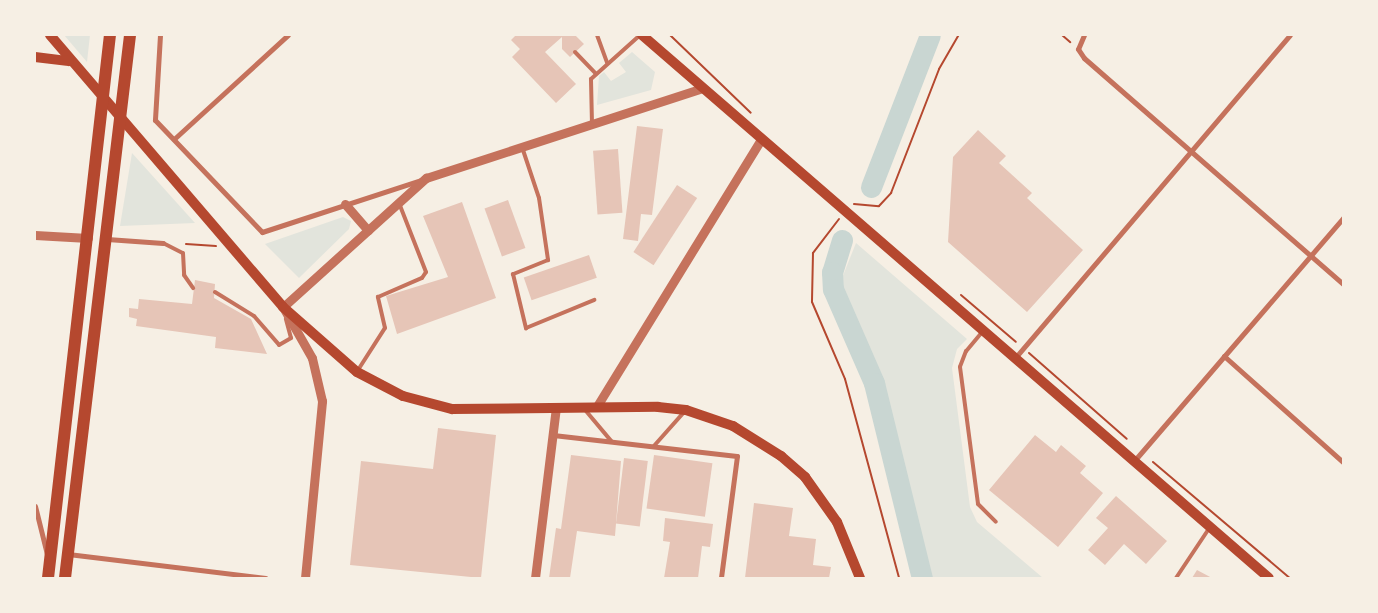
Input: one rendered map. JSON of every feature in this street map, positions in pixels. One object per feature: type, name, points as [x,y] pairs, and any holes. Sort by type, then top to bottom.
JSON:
[{"type":"highway","points":[[48,572],[107,82],[110,35]]},
{"type":"highway","points":[[65,578],[130,35]]},
{"type":"main road","points":[[50,35],[69,61],[283,307],[357,372],[402,396],[452,409],[597,406],[686,410],[756,439],[805,477],[837,522],[860,578]]},
{"type":"main road","points":[[641,35],[1269,578]]},
{"type":"main road","points":[[35,57],[69,61]]},
{"type":"street","points":[[160,35],[156,120],[262,232],[703,88]]},
{"type":"street","points":[[174,140],[288,35]]},
{"type":"street","points":[[1084,35],[1078,48],[1191,152],[1343,284]]},
{"type":"street","points":[[1015,358],[1290,35]]},
{"type":"street","points":[[597,406],[762,138]]},
{"type":"street","points":[[304,578],[322,402],[312,358],[283,307],[426,178]]},
{"type":"street","points":[[345,204],[368,230]]},
{"type":"street","points":[[1134,461],[1343,218]]},
{"type":"street","points":[[35,235],[88,238]]},
{"type":"street","points":[[106,239],[163,243]]},
{"type":"street","points":[[1224,356],[1343,462]]},
{"type":"street","points":[[535,578],[556,408]]},
{"type":"street","points":[[553,435],[737,456],[722,578]]},
{"type":"street","points":[[35,506],[48,572],[41,578]]},
{"type":"street","points":[[68,554],[222,575],[266,578]]},
{"type":"lane","points":[[597,35],[608,63]]},
{"type":"lane","points":[[592,124],[591,79],[641,35]]},
{"type":"lane","points":[[575,52],[596,74]]},
{"type":"lane","points":[[522,146],[538,191],[548,260],[513,274],[526,328],[594,300]]},
{"type":"lane","points":[[357,372],[385,328],[378,297],[422,278],[426,272],[399,202]]},
{"type":"lane","points":[[163,243],[183,254],[184,275],[193,288]]},
{"type":"lane","points":[[215,292],[254,316],[279,345],[291,338],[283,307]]},
{"type":"lane","points":[[983,331],[966,351],[960,367],[978,504],[996,522]]},
{"type":"lane","points":[[584,407],[612,442]]},
{"type":"lane","points":[[653,446],[686,410]]},
{"type":"lane","points":[[1176,578],[1210,527]]},
{"type":"path","points":[[670,35],[752,115]]},
{"type":"path","points":[[846,197],[853,204],[880,206],[891,193],[939,69],[959,35]]},
{"type":"path","points":[[1062,35],[1078,48]]},
{"type":"path","points":[[853,204],[813,253],[812,302],[846,378],[899,578]]},
{"type":"path","points":[[163,243],[230,247]]},
{"type":"path","points":[[1031,355],[1131,445]]},
{"type":"path","points":[[1145,460],[1158,464],[1290,578]]},
{"type":"shaded area","points":[[64,35],[90,35],[87,62]]},
{"type":"shaded area","points":[[632,52],[655,72],[651,90],[597,105],[599,76],[604,72],[611,81],[626,72],[619,63]]},
{"type":"shaded area","points":[[132,153],[195,223],[120,226]]},
{"type":"shaded area","points":[[343,217],[351,221],[349,229],[299,278],[265,244]]},
{"type":"shaded area","points":[[856,243],[967,339],[957,349],[952,368],[970,507],[977,522],[1043,578],[929,578],[880,384],[840,296],[842,278]]},
{"type":"building","points":[[516,35],[575,35],[584,44],[570,57],[562,49],[562,37],[545,52],[576,84],[556,103],[512,57],[520,49],[511,40]]},
{"type":"building","points":[[637,126],[663,129],[652,215],[641,214],[638,241],[623,239]]},
{"type":"building","points":[[978,130],[1006,156],[999,163],[1032,193],[1027,198],[1083,250],[1027,312],[948,242],[953,157]]},
{"type":"building","points":[[618,149],[622,213],[598,215],[593,151]]},
{"type":"building","points":[[677,185],[697,198],[654,265],[633,252]]},
{"type":"building","points":[[508,200],[525,248],[502,256],[485,209]]},
{"type":"building","points":[[462,202],[496,298],[397,334],[386,296],[448,277],[423,216]]},
{"type":"building","points":[[589,255],[597,278],[532,300],[524,277]]},
{"type":"building","points":[[195,280],[215,284],[214,298],[251,319],[267,354],[215,348],[216,337],[136,326],[137,319],[129,317],[129,308],[138,309],[139,299],[192,304]]},
{"type":"building","points":[[438,428],[496,435],[481,578],[350,565],[361,461],[433,469]]},
{"type":"building","points":[[1035,435],[1056,452],[1061,445],[1086,466],[1080,473],[1103,493],[1058,547],[989,490]]},
{"type":"building","points":[[571,455],[621,461],[615,536],[577,531],[570,578],[549,578],[556,528],[561,529]]},
{"type":"building","points":[[654,455],[712,463],[705,517],[646,508]]},
{"type":"building","points":[[624,458],[648,461],[640,526],[616,524]]},
{"type":"building","points":[[1116,496],[1167,541],[1146,564],[1124,544],[1105,565],[1088,550],[1108,528],[1096,518]]},
{"type":"building","points":[[754,503],[793,508],[789,536],[816,539],[813,565],[831,567],[829,578],[745,578]]},
{"type":"building","points":[[665,518],[713,524],[710,547],[702,546],[698,578],[664,578],[670,542],[663,541]]},
{"type":"building","points":[[1197,570],[1212,578],[1192,578]]},
{"type":"waterway","points":[[871,187],[930,35]]},
{"type":"waterway","points":[[842,240],[832,272],[833,289],[874,383],[922,578]]}]
